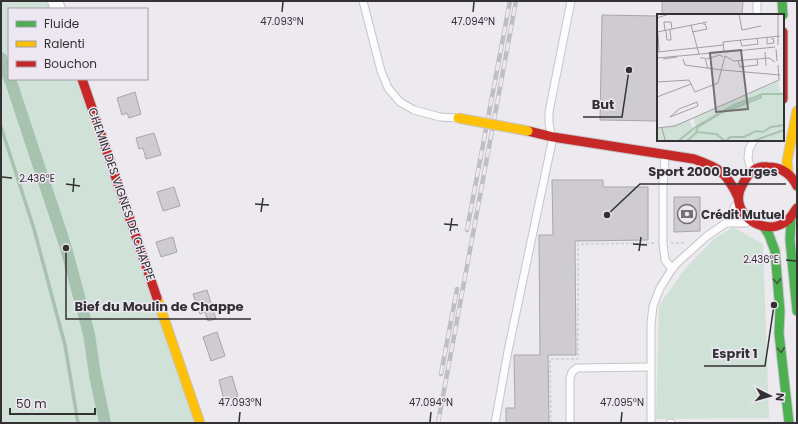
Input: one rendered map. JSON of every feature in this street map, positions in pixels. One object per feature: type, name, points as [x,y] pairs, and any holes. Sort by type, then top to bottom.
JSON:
[{"type":"street","points":[[782,1],[783,14]]},
{"type":"street","name":"CHEMIN DES VIGNES DE CHAPPE","points":[[82,80],[200,423]]},
{"type":"street","points":[[788,173],[787,161],[797,111]]},
{"type":"street","points":[[458,118],[665,156],[694,159],[720,170],[732,172],[751,171],[769,163],[788,173],[795,180],[797,186]]},
{"type":"street","points":[[720,170],[734,188],[745,217],[754,224],[771,228],[778,226],[785,223],[795,211]]},
{"type":"street","points":[[738,198],[742,182],[751,171]]},
{"type":"street","points":[[795,211],[790,240],[797,311]]},
{"type":"street","points":[[764,227],[769,235],[775,251],[780,311],[780,340],[791,423]]},
{"type":"street","points":[[791,423],[795,391]]},
{"type":"lane","points":[[363,1],[381,71],[388,88],[400,102],[414,110],[440,116],[458,118]]},
{"type":"lane","points":[[495,423],[508,351],[552,136],[549,123],[549,112],[571,1]]},
{"type":"lane","points":[[757,1],[757,14]]},
{"type":"lane","points":[[751,171],[748,158],[749,149],[753,142]]},
{"type":"lane","points":[[665,156],[663,243],[665,260],[672,269]]},
{"type":"lane","points":[[651,423],[650,367],[653,306],[660,288],[672,269],[707,236],[726,223],[738,198]]},
{"type":"lane","points":[[726,223],[754,224]]},
{"type":"lane","points":[[570,423],[570,378],[572,372],[577,368],[650,367]]},
{"type":"path","points":[[551,423],[550,359],[578,359],[578,244],[686,242],[692,250]]},
{"type":"green space","points":[[1,1],[55,1],[58,8],[8,8],[8,80],[82,80],[200,423],[1,423]]},
{"type":"green space","points":[[733,227],[763,244],[769,418],[656,419],[659,305],[685,269],[714,239]]},
{"type":"building","points":[[662,1],[743,1],[742,14],[662,14]]},
{"type":"building","points":[[602,15],[657,16],[657,121],[600,120]]},
{"type":"building","points":[[135,92],[141,114],[129,118],[127,113],[122,115],[117,98]]},
{"type":"building","points":[[154,133],[161,155],[146,159],[143,148],[139,149],[136,138]]},
{"type":"building","points":[[552,180],[603,180],[603,187],[648,187],[648,240],[575,241],[576,355],[548,355],[549,423],[506,423],[506,408],[515,408],[514,355],[540,355],[539,235],[553,235]]},
{"type":"building","points":[[174,187],[180,206],[163,211],[157,192]]},
{"type":"building","name":"Crédit Mutuel","points":[[674,197],[700,197],[700,231],[674,232]]},
{"type":"building","points":[[173,237],[177,252],[161,257],[156,242]]},
{"type":"building","points":[[207,290],[216,319],[208,321],[205,312],[200,314],[193,294]]},
{"type":"building","points":[[217,332],[225,356],[211,361],[203,337]]},
{"type":"building","points":[[232,376],[238,396],[224,400],[219,380]]},
{"type":"waterway","points":[[1,58],[8,76]]},
{"type":"waterway","points":[[10,80],[66,248],[89,334],[95,375],[105,423]]},
{"type":"waterway","points":[[1,127],[34,229],[65,345],[78,423]]},
{"type":"railway","points":[[467,230],[510,1]]},
{"type":"railway","points":[[438,423],[516,1]]},
{"type":"railway","points":[[441,374],[457,289]]},
{"type":"traffic: fast","points":[[782,1],[783,14]]},
{"type":"traffic: fast","points":[[791,218],[790,240],[797,311]]},
{"type":"traffic: fast","points":[[764,227],[769,235],[775,251],[780,311],[779,333],[789,423]]},
{"type":"traffic: slow","points":[[788,173],[787,161],[797,111]]},
{"type":"traffic: slow","points":[[458,118],[528,131]]},
{"type":"traffic: slow","points":[[157,298],[200,423]]},
{"type":"traffic: jam","points":[[82,80],[157,298]]},
{"type":"traffic: jam","points":[[528,131],[553,137],[694,159],[716,168],[726,176],[738,197]]},
{"type":"traffic: jam","points":[[797,186],[786,172],[778,168],[761,167],[747,177],[742,185],[739,197],[739,203],[746,216],[759,225],[774,226],[781,224],[788,220],[797,208]]},
{"type":"place","name":"But","points":[[629,70]]},
{"type":"place","name":"Crédit Mutuel","points":[[687,214]]},
{"type":"place","name":"Sport 2000 Bourges","points":[[607,215]]},
{"type":"place","name":"Bief du Moulin de Chappe","points":[[66,248]]},
{"type":"place","name":"Esprit 1","points":[[774,305]]}]
